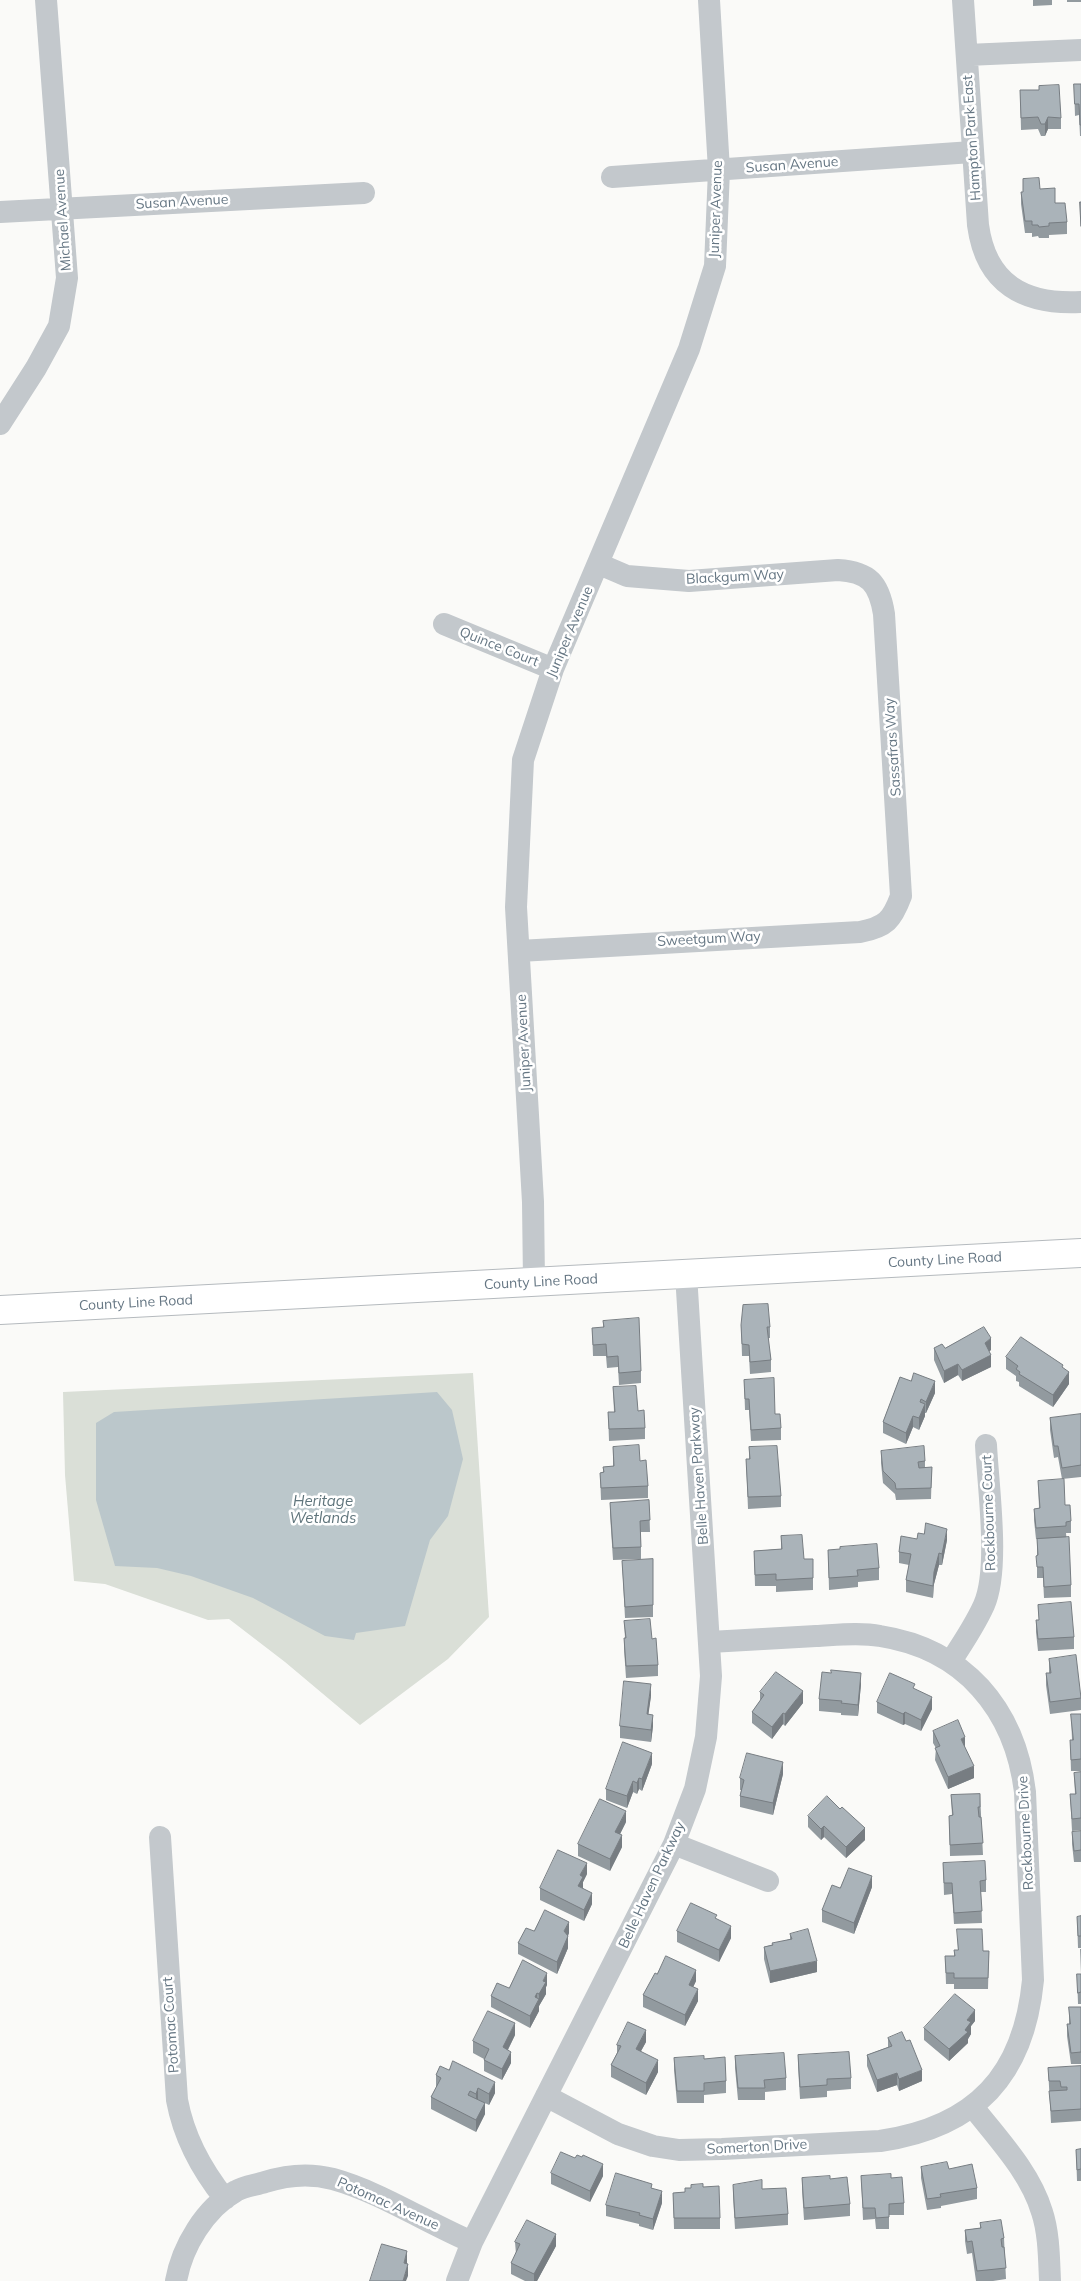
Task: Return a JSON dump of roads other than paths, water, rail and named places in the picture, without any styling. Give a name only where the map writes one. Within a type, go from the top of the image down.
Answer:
[{"type":"main road","name":"County Line Road","points":[[0,1310],[1081,1253]]},
{"type":"street","name":"Michael Avenue","points":[[0,424],[36,368],[59,326],[67,278],[46,0]]},
{"type":"street","name":"Juniper Avenue","points":[[534,1282],[534,1202],[516,908],[523,760],[553,669],[689,349],[715,266],[719,170],[709,0]]},
{"type":"street","name":"Hampton Park East","points":[[963,0],[972,152],[979,235],[982,249],[996,273],[1008,285],[1025,295],[1044,301],[1081,302]]},
{"type":"street","points":[[967,55],[1081,50]]},
{"type":"street","name":"Susan Avenue","points":[[612,177],[972,152]]},
{"type":"street","name":"Susan Avenue","points":[[0,212],[364,193]]},
{"type":"street","name":"Blackgum Way","points":[[599,564],[627,576],[689,581],[838,570],[856,571],[871,580]]},
{"type":"street","name":"Sassafras Way","points":[[871,580],[881,596],[884,614],[902,896],[893,916]]},
{"type":"street","name":"Quince Court","points":[[444,624],[553,669]]},
{"type":"street","name":"Sweetgum Way","points":[[519,950],[860,932],[879,928],[893,916]]},
{"type":"street","name":"Belle Haven Parkway","points":[[457,2281],[472,2242],[674,1844],[694,1789],[706,1737],[711,1676],[710,1642],[686,1274]]},
{"type":"street","name":"Rockbourne Court","points":[[951,1661],[984,1604],[991,1580],[991,1539],[986,1445]]},
{"type":"street","name":"Rockbourne Drive","points":[[710,1642],[837,1635],[879,1636],[914,1644],[951,1661],[970,1677],[997,1708],[1006,1722],[1022,1766],[1033,1980],[1030,2007],[1020,2042],[1007,2066],[983,2097],[972,2106]]},
{"type":"street","name":"Potomac Court","points":[[160,1838],[177,2100],[182,2126],[193,2150],[213,2184],[226,2199]]},
{"type":"street","points":[[674,1844],[768,1881]]},
{"type":"street","name":"Somerton Drive","points":[[546,2096],[618,2134],[653,2146],[679,2150],[897,2138],[932,2128],[966,2113],[972,2106]]},
{"type":"street","points":[[972,2106],[1016,2162],[1035,2195],[1043,2213],[1050,2281]]},
{"type":"street","name":"Potomac Avenue","points":[[176,2281],[185,2252],[193,2235],[214,2207],[236,2191],[280,2178],[307,2175],[332,2179],[472,2242]]},
{"type":"water","name":"Heritage Wetlands","points":[[437,1392],[452,1410],[463,1459],[448,1516],[430,1540],[405,1626],[356,1633],[354,1640],[325,1636],[253,1598],[191,1576],[157,1568],[115,1566],[96,1500],[96,1423],[114,1412]]}]
